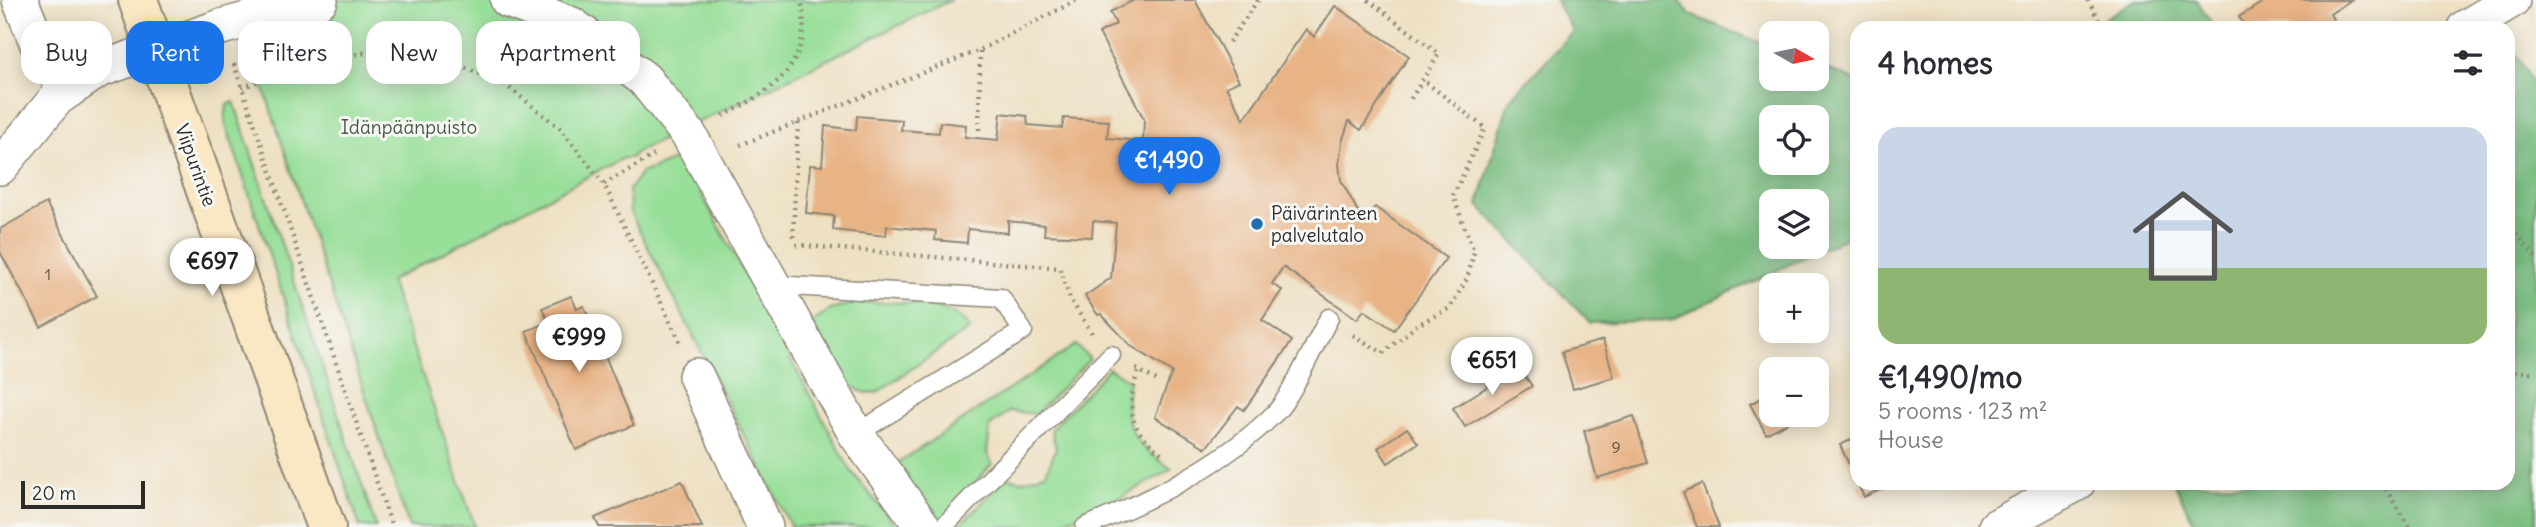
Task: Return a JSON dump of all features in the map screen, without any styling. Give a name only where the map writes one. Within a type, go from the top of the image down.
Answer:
[{"type":"main road","name":"Viipurintie","points":[[138,0],[145,21]]},
{"type":"main road","name":"Viipurintie","points":[[167,84],[326,527]]},
{"type":"street","points":[[20,0],[42,54],[68,90]]},
{"type":"street","points":[[224,26],[320,0]]},
{"type":"street","points":[[508,0],[572,25],[644,79],[696,147],[856,434],[923,527]]},
{"type":"street","points":[[2477,21],[2512,0]]},
{"type":"street","points":[[0,167],[57,98],[98,70],[126,60]]},
{"type":"street","points":[[696,376],[765,527]]},
{"type":"street","points":[[1996,527],[2064,490]]},
{"type":"lane","points":[[773,285],[1001,298],[1023,331],[856,434]]},
{"type":"lane","points":[[1085,527],[1125,511],[1236,446],[1278,410],[1329,318]]},
{"type":"lane","points":[[943,527],[1111,355]]},
{"type":"path","points":[[696,147],[764,95],[791,70],[801,46],[801,0]]},
{"type":"path","points":[[604,184],[696,147],[981,50],[1077,0]]},
{"type":"path","points":[[1229,42],[1258,0]]},
{"type":"path","points":[[1368,0],[1438,54],[1410,100]]},
{"type":"path","points":[[2088,0],[2100,21]]},
{"type":"path","points":[[224,36],[392,527]]},
{"type":"path","points":[[979,130],[981,50]]},
{"type":"path","points":[[242,88],[294,66],[364,53],[434,57],[501,81],[561,129],[604,184],[696,376]]},
{"type":"path","points":[[1329,318],[1383,353],[1418,325],[1450,308],[1467,279],[1475,252],[1453,196],[1485,128],[1423,80]]},
{"type":"path","points":[[2515,232],[2536,258]]},
{"type":"path","points":[[1139,371],[1131,393],[1130,414],[1135,426],[1153,448],[1191,474]]},
{"type":"path","points":[[2515,373],[2536,372]]},
{"type":"path","points":[[2386,490],[2409,527]]},
{"type":"green space","name":"Idänpäänpuisto","points":[[239,0],[951,0],[638,151],[630,158],[623,158],[390,281],[475,527],[409,527],[262,84],[352,84],[352,21],[244,21]]},
{"type":"green space","points":[[1555,0],[1678,0],[1691,15],[1759,42],[1759,91],[1829,91],[1829,70],[1850,78],[1850,236],[1829,246],[1829,189],[1759,189],[1759,259],[1801,259],[1771,273],[1759,273],[1759,279],[1671,320],[1590,323],[1478,205],[1509,101],[1573,31]]},
{"type":"green space","points":[[2135,0],[2197,0],[2210,21],[2100,21]]},
{"type":"green space","points":[[2515,53],[2536,88],[2536,527],[2196,527],[2178,490],[2515,490]]},
{"type":"green space","points":[[234,102],[376,527],[360,527],[225,122],[227,105]]},
{"type":"green space","points":[[677,159],[700,191],[851,471],[897,527],[791,527],[630,212],[629,190],[641,173]]},
{"type":"green space","points":[[856,302],[934,306],[961,318],[970,329],[876,393],[864,392],[854,387],[837,369],[812,323],[828,311]]},
{"type":"green space","points":[[1076,345],[1090,359],[1036,414],[1010,411],[990,426],[987,453],[992,464],[942,520],[934,523],[892,467]]},
{"type":"green space","points":[[1109,368],[1129,381],[1127,411],[1133,433],[1148,452],[1172,469],[1111,503],[1049,527],[958,527],[1007,477],[1022,481],[1046,473],[1056,448],[1051,429]]},
{"type":"building","name":"Päivärinteen palvelutalo","points":[[1134,0],[1195,0],[1239,81],[1226,87],[1244,119],[1306,29],[1314,37],[1335,6],[1409,56],[1361,130],[1349,121],[1339,164],[1341,180],[1357,210],[1366,218],[1375,207],[1446,258],[1394,330],[1364,310],[1357,319],[1283,267],[1272,284],[1282,290],[1262,320],[1292,341],[1244,410],[1238,406],[1206,448],[1155,417],[1172,372],[1131,346],[1101,314],[1098,315],[1085,296],[1111,278],[1116,223],[1093,221],[1092,237],[1044,235],[1045,225],[1008,221],[1008,233],[968,229],[967,243],[935,240],[936,231],[887,226],[886,236],[833,230],[834,216],[806,213],[810,165],[822,166],[825,126],[856,130],[857,116],[902,120],[901,130],[939,133],[940,122],[966,125],[965,137],[998,140],[1001,113],[1027,116],[1028,125],[1062,128],[1064,118],[1109,121],[1107,138],[1143,141],[1144,119],[1099,33],[1116,24],[1110,12]]},
{"type":"building","points":[[2266,0],[2351,0],[2330,14],[2334,21],[2242,21],[2239,17]]},
{"type":"building","points":[[46,203],[97,296],[41,327],[0,252],[0,229]]},
{"type":"building","points":[[571,296],[577,309],[584,306],[634,425],[576,450],[526,331],[549,322],[542,308]]},
{"type":"building","points":[[1603,340],[1614,377],[1573,389],[1562,352]]},
{"type":"building","points":[[1519,367],[1532,386],[1465,427],[1453,408]]},
{"type":"building","points":[[1759,399],[1759,421],[1750,404]]},
{"type":"building","points":[[1634,416],[1648,463],[1597,478],[1584,431]]},
{"type":"building","points":[[1762,427],[1779,427],[1766,434]]},
{"type":"building","points":[[1407,428],[1418,443],[1388,463],[1378,448]]},
{"type":"building","points":[[1850,440],[1850,467],[1840,445]]},
{"type":"building","points":[[682,481],[702,527],[599,527],[595,518]]},
{"type":"building","points":[[1702,484],[1719,527],[1697,527],[1683,492]]},
{"type":"building","points":[[1860,490],[1880,490],[1864,497]]},
{"type":"place","name":"Päivärinteen palvelutalo","points":[[1257,224]]}]
